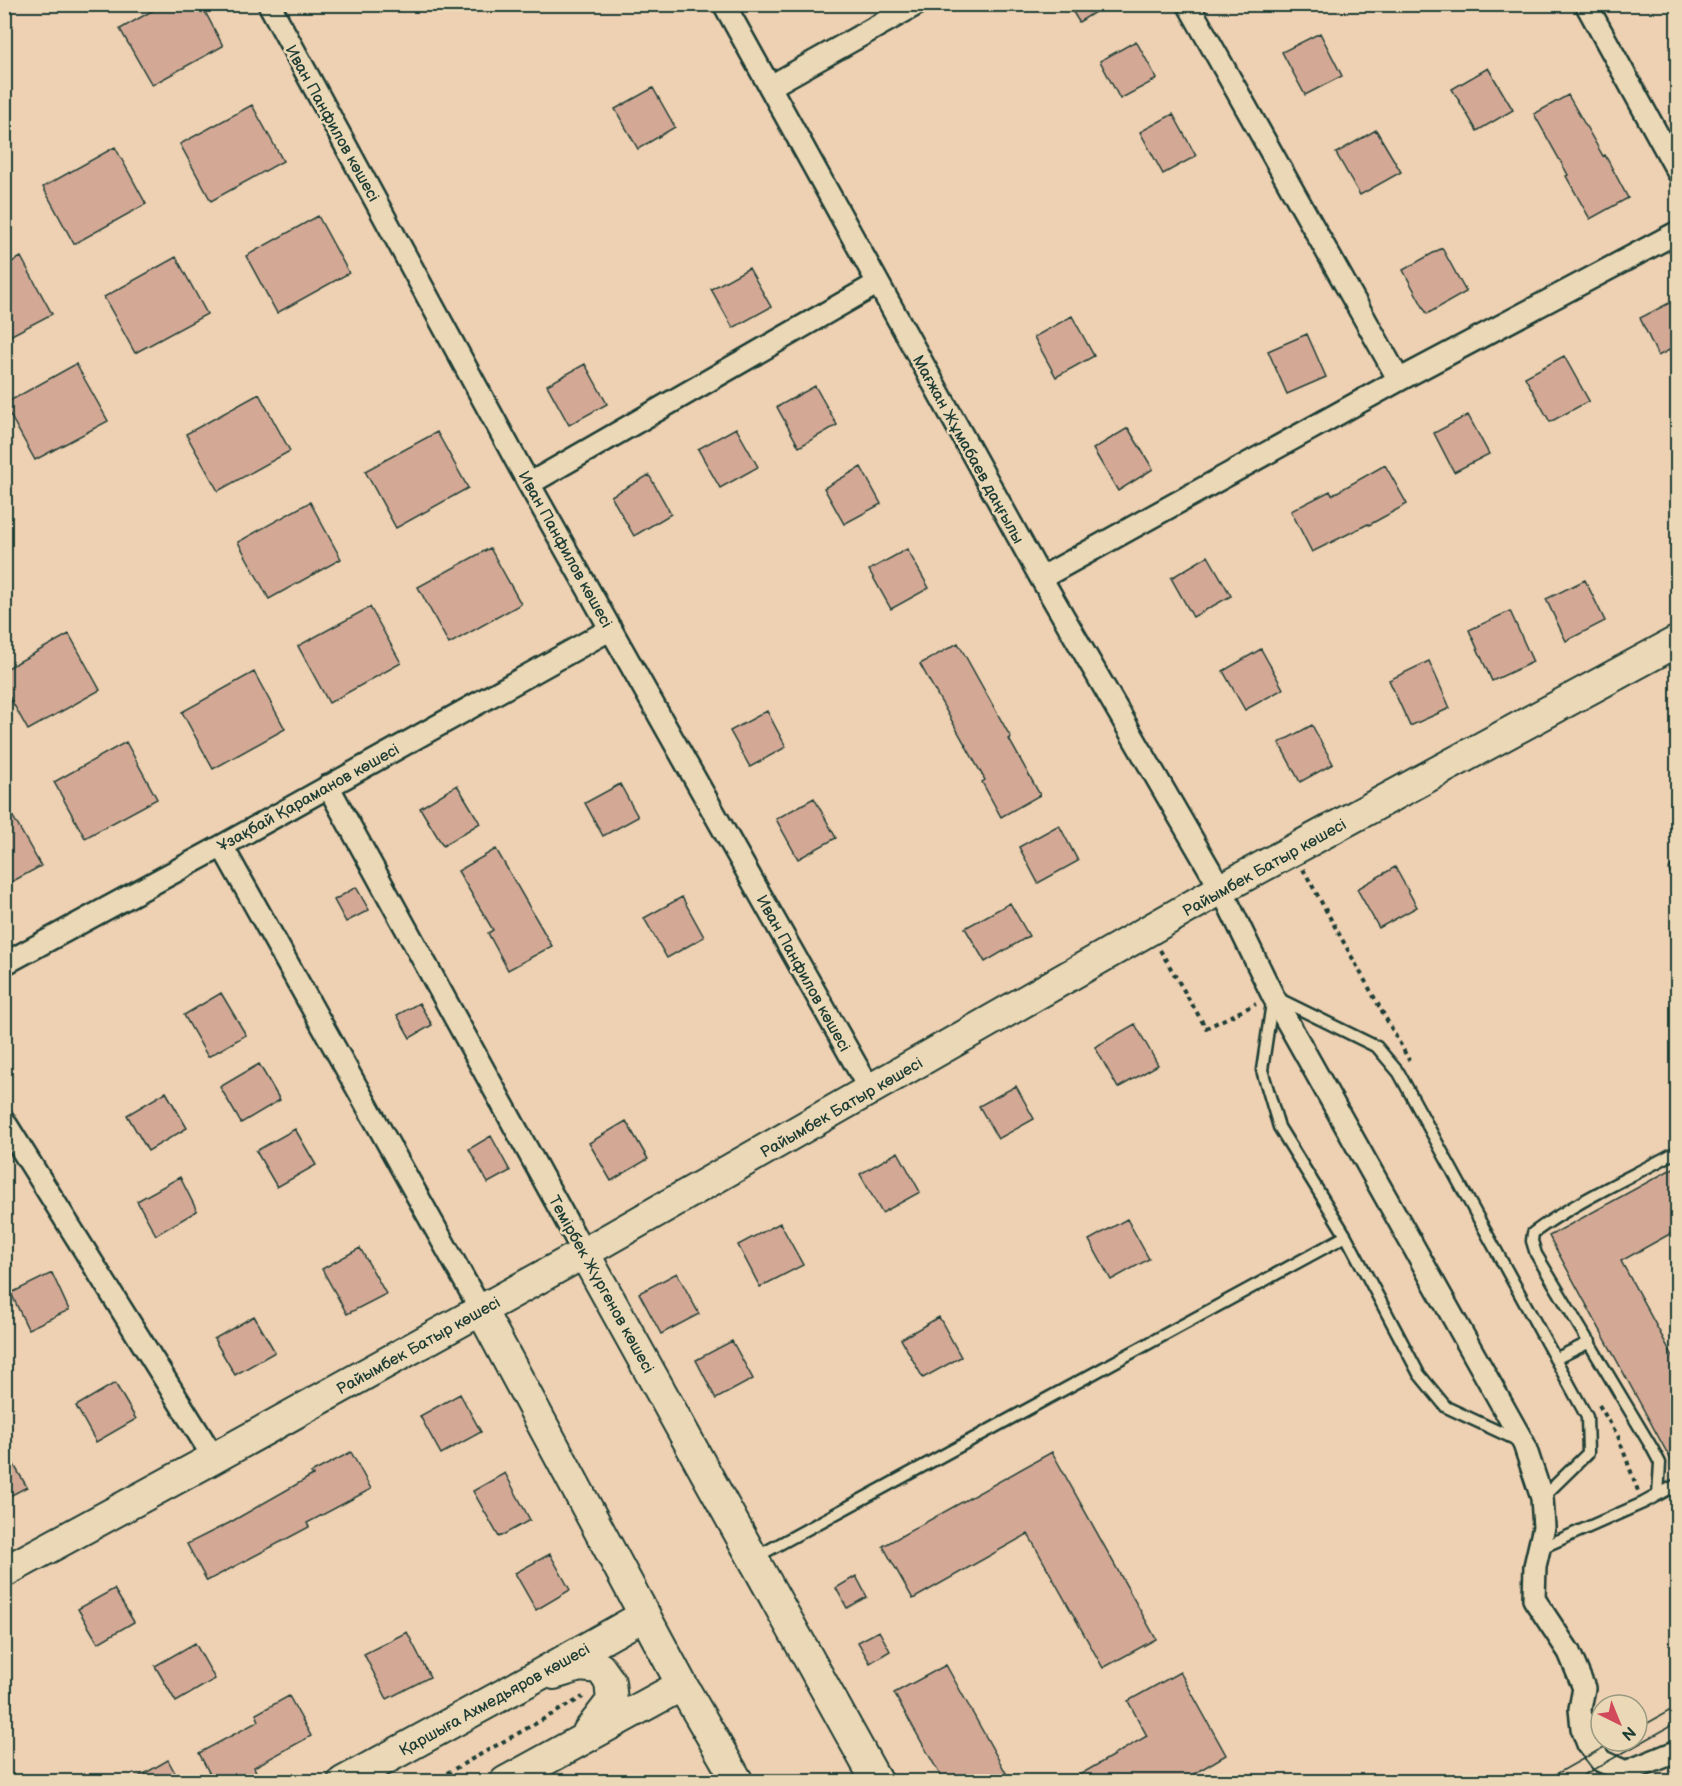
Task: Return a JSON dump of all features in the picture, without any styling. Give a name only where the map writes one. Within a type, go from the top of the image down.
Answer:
[{"type":"street","name":"Иван Панфилов көшесі","points":[[269,4],[529,484],[870,1090]]},
{"type":"street","name":"Мағжан Жұмабаев даңғылы","points":[[724,4],[1041,578],[1221,889],[1273,996],[1524,1444],[1542,1498],[1544,1527],[1535,1566],[1534,1599],[1569,1652],[1584,1688],[1580,1708],[1582,1728],[1588,1744],[1600,1761],[1626,1772],[1677,1752]]},
{"type":"street","points":[[771,86],[917,4]]},
{"type":"street","points":[[1188,4],[1400,380]]},
{"type":"street","points":[[1586,4],[1677,172]]},
{"type":"street","points":[[1041,578],[1400,380],[1677,232]]},
{"type":"street","points":[[529,484],[878,283]]},
{"type":"street","name":"Ұзақбай Қараманов көшесі","points":[[4,964],[222,846],[611,629]]},
{"type":"street","name":"Райымбек Батыр көшесі","points":[[4,1572],[584,1253],[1221,889],[1677,641]]},
{"type":"street","name":"Темірбек Жүргенов көшесі","points":[[328,786],[877,1782]]},
{"type":"street","points":[[222,846],[481,1310],[682,1685],[738,1782]]},
{"type":"street","points":[[8,1134],[214,1458]]},
{"type":"street","name":"Қаршыға Ахмедьяров көшесі","points":[[343,1782],[645,1615]]},
{"type":"street","points":[[528,1681],[580,1666],[600,1668],[610,1682],[612,1701],[592,1728],[576,1742]]},
{"type":"street","points":[[505,1782],[682,1685]]},
{"type":"lane","points":[[1524,1444],[1446,1407],[1419,1374],[1346,1236],[1279,1127],[1262,1070],[1273,996],[1377,1047],[1399,1073],[1587,1417],[1588,1453],[1542,1498]]},
{"type":"lane","points":[[1658,1495],[1660,1463],[1536,1254],[1532,1241],[1533,1233],[1584,1200],[1635,1176],[1677,1151]]},
{"type":"lane","points":[[753,1558],[1346,1236]]},
{"type":"lane","points":[[1555,1359],[1590,1342]]},
{"type":"lane","points":[[1539,1549],[1658,1495],[1677,1484]]},
{"type":"path","points":[[1148,931],[1206,1028],[1273,996]]},
{"type":"path","points":[[431,1782],[610,1682]]},
{"type":"building","points":[[164,4],[201,4],[223,46],[152,85],[120,29]]},
{"type":"building","points":[[1068,4],[1108,4],[1079,22]]},
{"type":"building","points":[[1320,33],[1342,76],[1305,95],[1282,52]]},
{"type":"building","points":[[1136,41],[1157,79],[1120,99],[1100,61]]},
{"type":"building","points":[[1488,68],[1513,110],[1477,131],[1452,89]]},
{"type":"building","points":[[653,88],[675,127],[638,149],[615,109]]},
{"type":"building","points":[[1568,95],[1628,198],[1590,219],[1534,114]]},
{"type":"building","points":[[252,105],[283,161],[211,201],[180,144]]},
{"type":"building","points":[[1173,114],[1196,156],[1163,174],[1140,132]]},
{"type":"building","points":[[1376,130],[1401,172],[1360,195],[1336,153]]},
{"type":"building","points":[[115,147],[146,204],[74,244],[43,187]]},
{"type":"building","points":[[318,216],[349,273],[277,313],[246,256]]},
{"type":"building","points":[[1442,248],[1466,292],[1427,314],[1403,270]]},
{"type":"building","points":[[21,257],[52,314],[4,339],[4,266]]},
{"type":"building","points":[[176,257],[207,314],[135,353],[104,297]]},
{"type":"building","points":[[749,268],[771,307],[733,328],[711,289]]},
{"type":"building","points":[[1677,299],[1677,346],[1658,356],[1640,318]]},
{"type":"building","points":[[1072,316],[1094,356],[1056,377],[1034,337]]},
{"type":"building","points":[[1307,334],[1326,377],[1287,394],[1268,351]]},
{"type":"building","points":[[1564,356],[1589,401],[1550,422],[1525,377]]},
{"type":"building","points":[[76,364],[108,421],[35,460],[4,404]]},
{"type":"building","points":[[585,364],[607,404],[569,425],[547,385]]},
{"type":"building","points":[[815,386],[837,425],[799,447],[777,407]]},
{"type":"building","points":[[259,394],[290,451],[218,491],[186,434]]},
{"type":"building","points":[[1468,415],[1489,454],[1454,472],[1434,433]]},
{"type":"building","points":[[736,428],[758,467],[720,488],[698,449]]},
{"type":"building","points":[[1128,428],[1153,469],[1118,491],[1093,449]]},
{"type":"building","points":[[437,432],[468,488],[396,528],[365,471]]},
{"type":"building","points":[[1385,465],[1407,504],[1312,552],[1291,511],[1330,491],[1332,495]]},
{"type":"building","points":[[861,467],[881,504],[844,524],[824,488]]},
{"type":"building","points":[[649,475],[671,514],[634,536],[611,496]]},
{"type":"building","points":[[310,502],[341,559],[269,599],[238,542]]},
{"type":"building","points":[[490,548],[521,604],[449,644],[418,587]]},
{"type":"building","points":[[907,549],[929,588],[891,609],[869,570]]},
{"type":"building","points":[[1208,556],[1231,596],[1193,617],[1171,578]]},
{"type":"building","points":[[1585,580],[1605,621],[1566,641],[1546,599]]},
{"type":"building","points":[[370,607],[401,663],[329,703],[298,646]]},
{"type":"building","points":[[1510,611],[1533,662],[1492,681],[1469,630]]},
{"type":"building","points":[[69,634],[100,690],[28,730],[4,687],[4,670]]},
{"type":"building","points":[[958,643],[1040,795],[1001,817],[982,782],[985,780],[920,664]]},
{"type":"building","points":[[1261,649],[1283,689],[1245,710],[1223,671]]},
{"type":"building","points":[[1429,661],[1450,708],[1410,726],[1389,680]]},
{"type":"building","points":[[254,672],[285,729],[213,769],[182,712]]},
{"type":"building","points":[[767,711],[786,747],[750,767],[730,731]]},
{"type":"building","points":[[1312,725],[1333,764],[1300,782],[1279,743]]},
{"type":"building","points":[[126,742],[157,799],[85,838],[54,782]]},
{"type":"building","points":[[620,784],[638,817],[603,836],[585,803]]},
{"type":"building","points":[[457,785],[480,823],[443,846],[420,808]]},
{"type":"building","points":[[814,798],[836,838],[798,859],[776,819]]},
{"type":"building","points":[[4,801],[41,866],[4,886]]},
{"type":"building","points":[[1059,825],[1078,861],[1038,883],[1019,847]]},
{"type":"building","points":[[496,849],[552,946],[508,970],[488,933],[493,930],[458,871]]},
{"type":"building","points":[[1395,867],[1417,907],[1379,928],[1357,889]]},
{"type":"building","points":[[356,887],[369,910],[346,922],[334,900]]},
{"type":"building","points":[[682,897],[704,937],[667,958],[644,918]]},
{"type":"building","points":[[1010,903],[1029,936],[985,962],[965,928]]},
{"type":"building","points":[[221,993],[246,1035],[208,1057],[184,1015]]},
{"type":"building","points":[[419,1003],[432,1025],[410,1038],[397,1015]]},
{"type":"building","points":[[1135,1024],[1158,1065],[1118,1088],[1095,1047]]},
{"type":"building","points":[[259,1064],[280,1100],[241,1123],[220,1087]]},
{"type":"building","points":[[1016,1086],[1034,1119],[998,1139],[979,1106]]},
{"type":"building","points":[[166,1092],[187,1128],[148,1151],[127,1115]]},
{"type":"building","points":[[626,1121],[648,1159],[611,1181],[589,1143]]},
{"type":"building","points":[[295,1129],[316,1165],[277,1187],[256,1151]]},
{"type":"building","points":[[491,1136],[510,1171],[488,1183],[469,1149]]},
{"type":"building","points":[[898,1152],[920,1192],[882,1213],[860,1174]]},
{"type":"building","points":[[1677,1166],[1677,1230],[1621,1261],[1677,1364],[1677,1471],[1549,1236]]},
{"type":"building","points":[[180,1177],[197,1211],[156,1235],[137,1201]]},
{"type":"building","points":[[1127,1219],[1149,1259],[1111,1280],[1089,1240]]},
{"type":"building","points":[[780,1223],[803,1265],[760,1287],[738,1245]]},
{"type":"building","points":[[360,1248],[386,1294],[347,1314],[322,1269]]},
{"type":"building","points":[[52,1273],[69,1310],[28,1329],[11,1293]]},
{"type":"building","points":[[677,1273],[699,1314],[661,1334],[639,1293]]},
{"type":"building","points":[[254,1316],[275,1352],[235,1375],[214,1339]]},
{"type":"building","points":[[939,1317],[961,1357],[923,1378],[901,1339]]},
{"type":"building","points":[[732,1341],[753,1379],[716,1399],[696,1360]]},
{"type":"building","points":[[115,1383],[136,1419],[96,1442],[76,1406]]},
{"type":"building","points":[[460,1394],[481,1432],[441,1454],[420,1416]]},
{"type":"building","points":[[4,1448],[27,1487],[4,1499]]},
{"type":"building","points":[[351,1452],[371,1489],[307,1523],[309,1527],[207,1581],[187,1544],[229,1523],[313,1475],[311,1473]]},
{"type":"building","points":[[1052,1452],[1156,1639],[1103,1668],[1028,1534],[913,1599],[883,1546]]},
{"type":"building","points":[[505,1473],[530,1520],[499,1537],[473,1491]]},
{"type":"building","points":[[550,1554],[570,1590],[536,1610],[515,1573]]},
{"type":"building","points":[[856,1576],[867,1597],[847,1608],[836,1588]]},
{"type":"building","points":[[114,1589],[134,1622],[98,1643],[78,1609]]},
{"type":"building","points":[[879,1631],[890,1651],[870,1663],[858,1642]]},
{"type":"building","points":[[407,1632],[430,1677],[387,1699],[364,1654]]},
{"type":"building","points":[[195,1643],[215,1679],[176,1702],[155,1666]]},
{"type":"building","points":[[946,1665],[1011,1782],[944,1782],[894,1693]]},
{"type":"building","points":[[1180,1672],[1226,1755],[1180,1782],[1067,1782],[1147,1736],[1128,1701]]},
{"type":"building","points":[[289,1696],[311,1736],[254,1767],[256,1772],[239,1782],[214,1782],[199,1753],[259,1721],[256,1714]]},
{"type":"building","points":[[168,1760],[180,1782],[130,1782]]},
{"type":"tram line","points":[[1649,1722],[1678,1706]]},
{"type":"tram line","points":[[1571,1782],[1678,1722]]},
{"type":"tram line","points":[[1542,1782],[1594,1753]]}]
